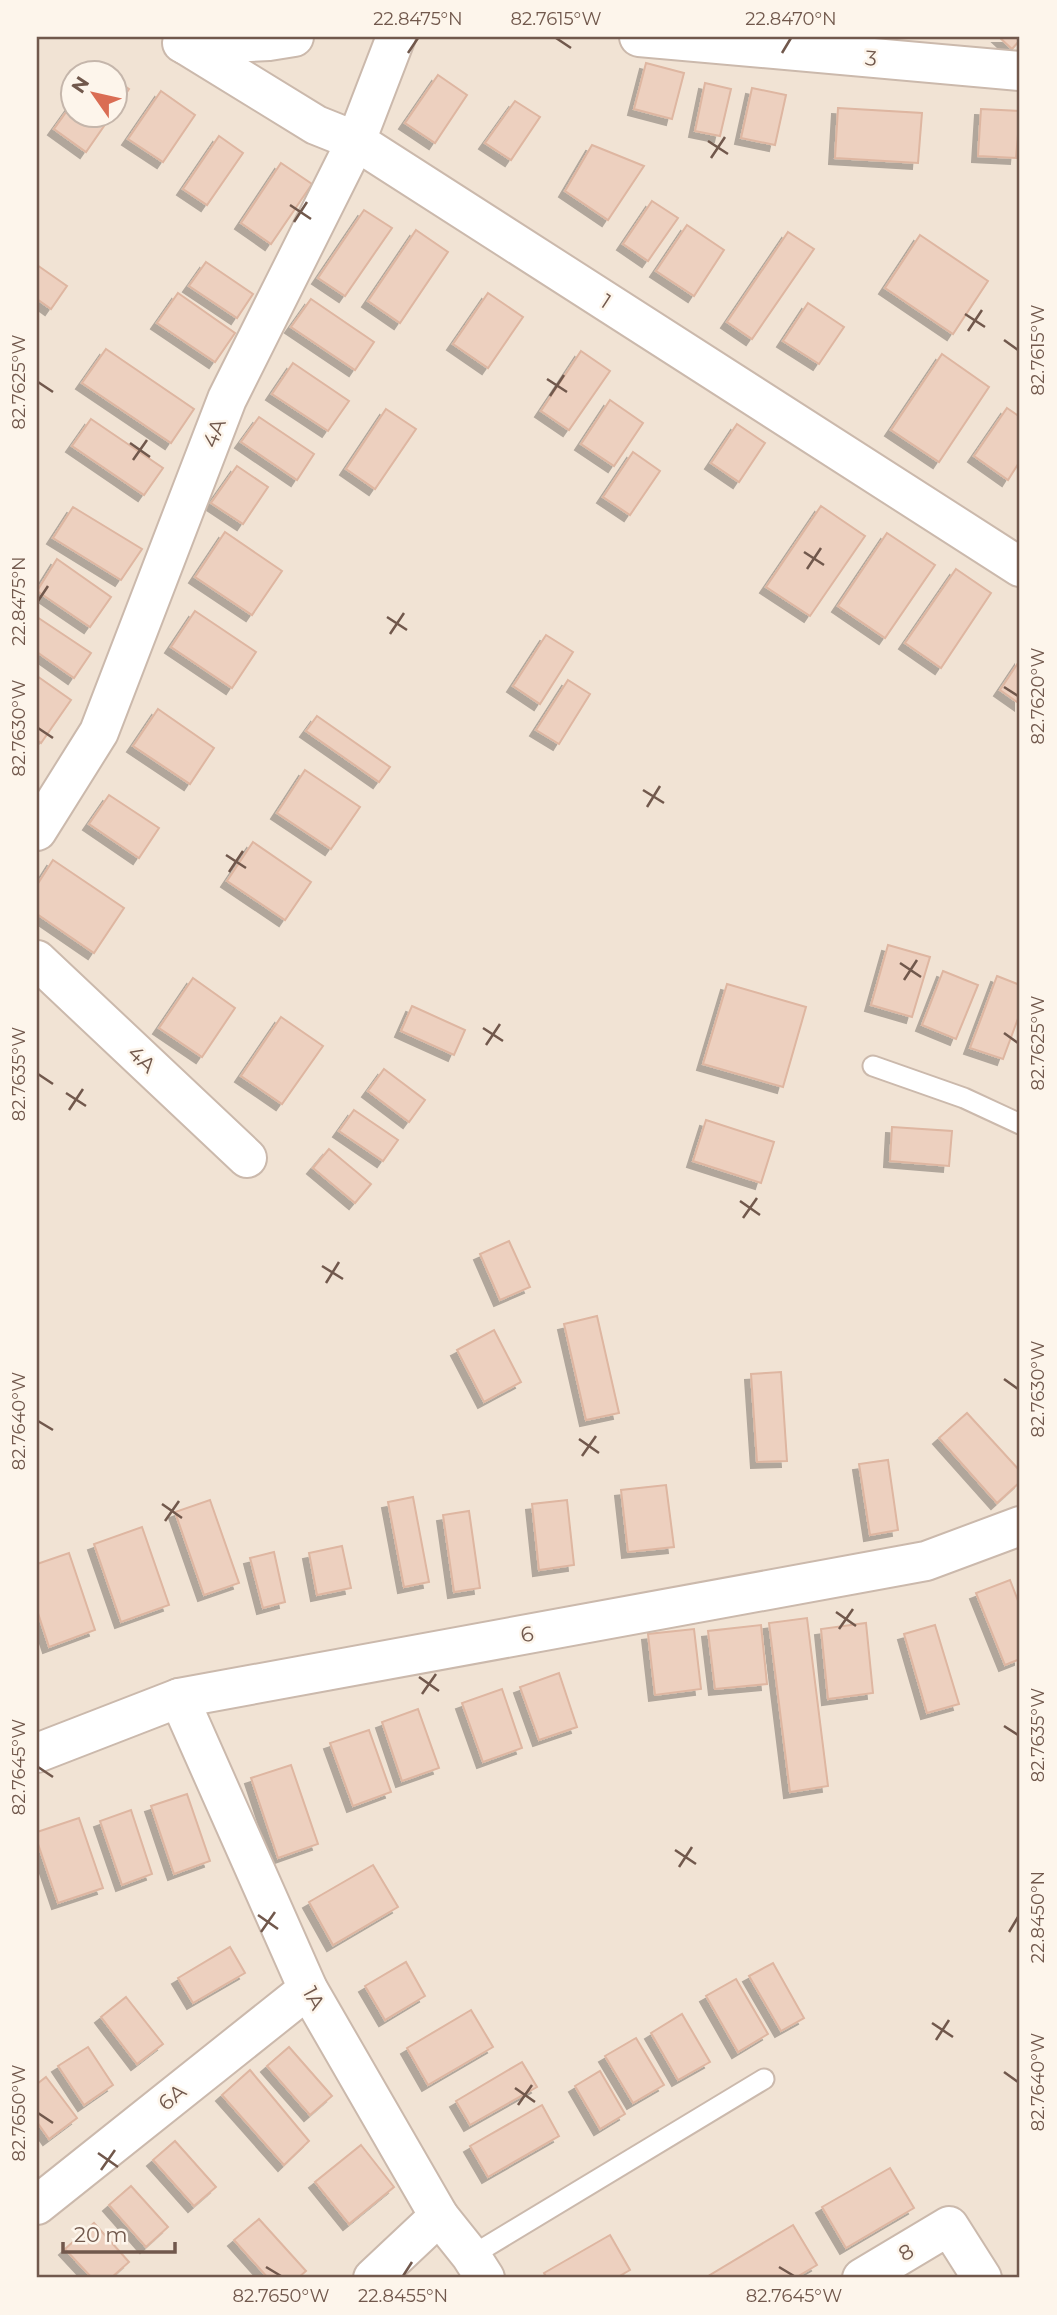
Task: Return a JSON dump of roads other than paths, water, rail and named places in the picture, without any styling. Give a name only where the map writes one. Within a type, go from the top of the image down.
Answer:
[{"type":"street","points":[[175,41],[269,41],[294,37]]},
{"type":"street","name":"4A","points":[[37,831],[99,732],[227,399],[356,141],[396,37]]},
{"type":"street","name":"3","points":[[639,37],[1020,71]]},
{"type":"street","name":"1","points":[[175,41],[316,124],[356,141],[1020,567]]},
{"type":"street","name":"4A","points":[[37,960],[247,1158]]},
{"type":"street","name":"6","points":[[37,1752],[179,1698],[926,1561],[1020,1526]]},
{"type":"street","name":"1A","points":[[179,1698],[308,1989],[439,2216],[478,2267]]},
{"type":"street","name":"6A","points":[[37,2205],[308,1989]]},
{"type":"street","points":[[373,2278],[439,2216]]},
{"type":"street","name":"8","points":[[862,2278],[949,2226],[982,2278]]},
{"type":"lane","points":[[873,1066],[964,1098],[1020,1124]]},
{"type":"lane","points":[[478,2267],[764,2079]]}]
